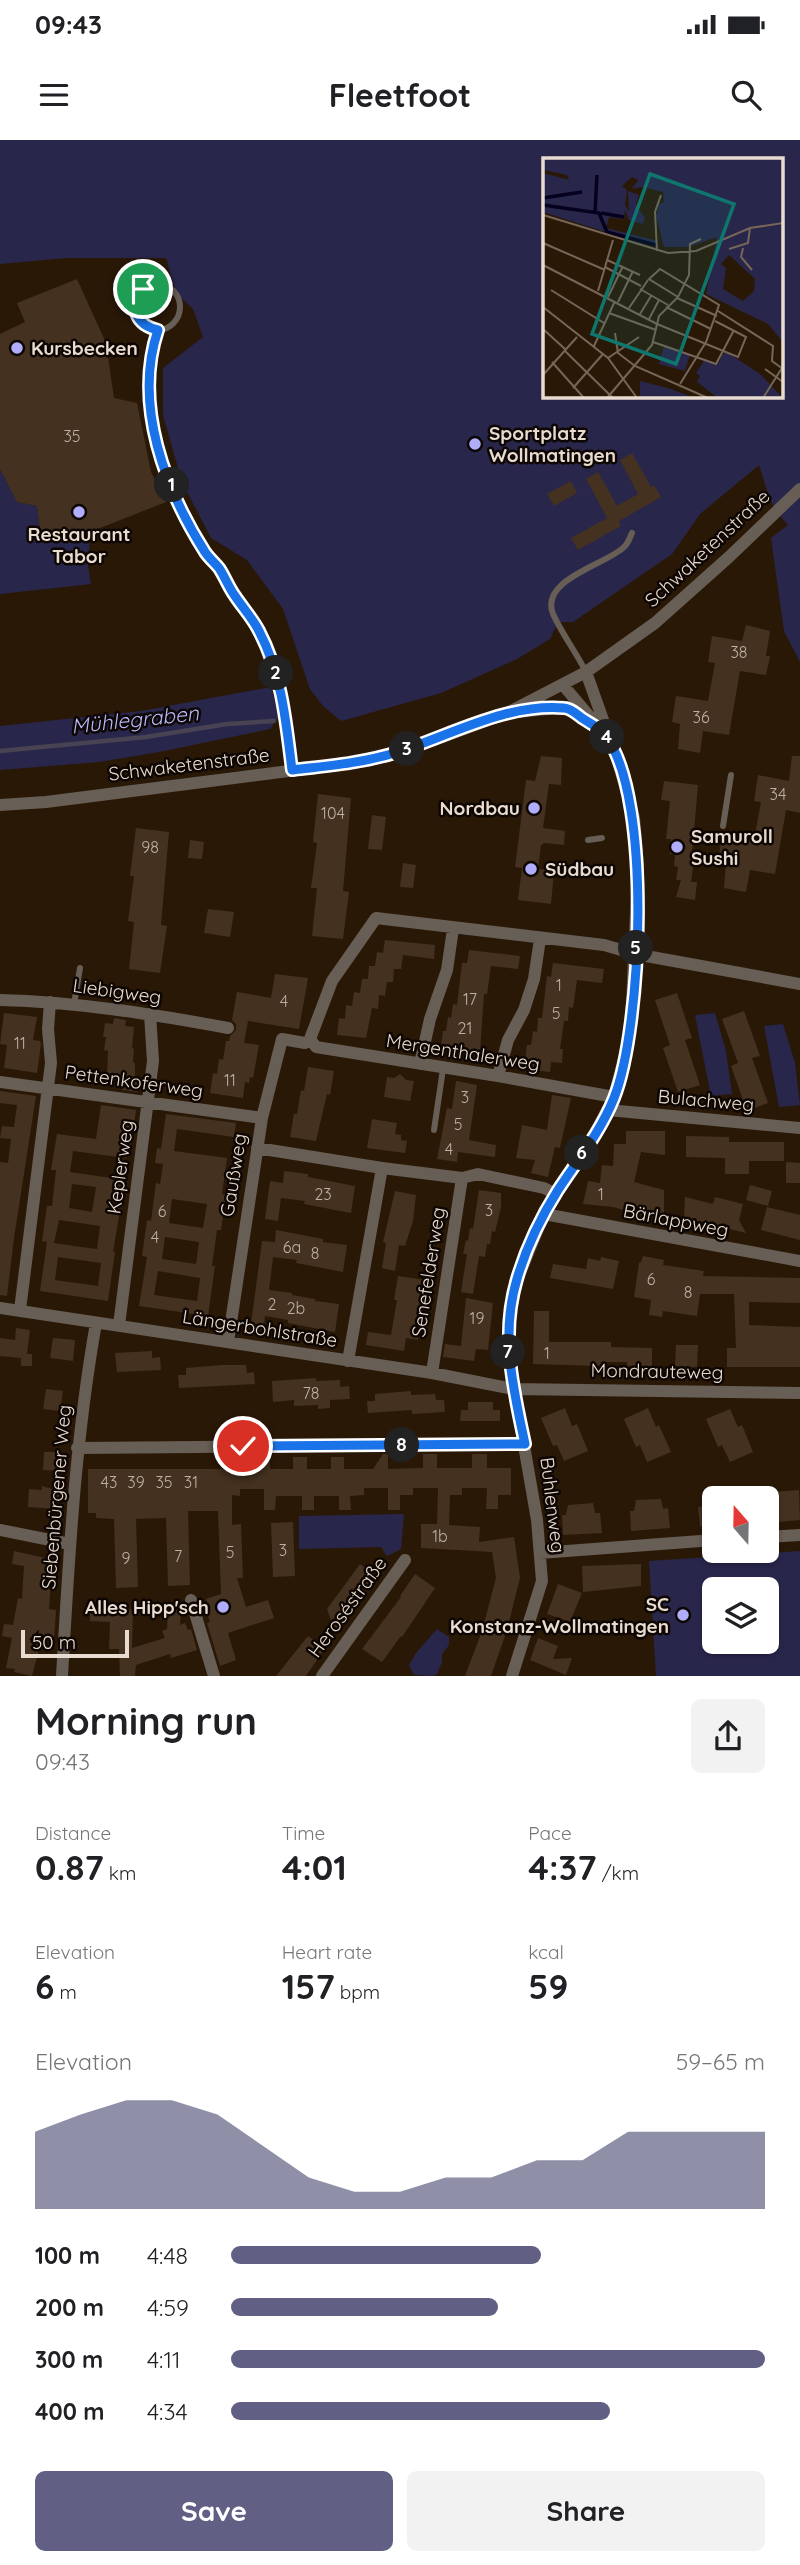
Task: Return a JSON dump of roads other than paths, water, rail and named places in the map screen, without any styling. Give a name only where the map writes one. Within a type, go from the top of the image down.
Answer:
[{"type":"street","name":"Schwaketenstraße","points":[[0,805],[54,801],[367,761],[507,713],[586,672],[655,623],[800,489]]},
{"type":"street","name":"Buhlenweg","points":[[512,1676],[542,1581],[525,1444],[508,1354],[510,1315],[517,1280],[544,1214],[614,1097],[628,1043],[635,954],[638,866],[634,818],[619,765],[605,734],[586,672]]},
{"type":"street","name":"Buhlenweg","points":[[563,685],[605,734]]},
{"type":"street","points":[[507,713],[566,707],[605,734]]},
{"type":"street","points":[[308,1041],[332,981],[376,918],[604,945],[635,954],[800,984]]},
{"type":"street","points":[[420,1064],[430,1019],[447,970],[453,929]]},
{"type":"street","points":[[498,1076],[508,1040],[524,1010],[534,979],[540,939]]},
{"type":"street","name":"Liebigweg","points":[[0,1000],[74,1004],[228,1028]]},
{"type":"street","points":[[20,1310],[51,1063],[48,1028],[50,1002]]},
{"type":"street","name":"Keplerweg","points":[[119,1325],[153,1061],[150,1014]]},
{"type":"street","name":"Gaußweg","points":[[228,1342],[262,1118],[282,1039],[308,1041]]},
{"type":"street","name":"Mergenthalerweg","points":[[308,1041],[316,1047],[614,1097]]},
{"type":"street","name":"Pettenkoferweg","points":[[0,1082],[262,1118]]},
{"type":"street","name":"Bulachweg","points":[[608,1110],[800,1128]]},
{"type":"street","points":[[257,1148],[462,1178],[478,1174],[544,1188],[556,1194]]},
{"type":"street","points":[[348,1361],[382,1168]]},
{"type":"street","name":"Senefelderweg","points":[[432,1373],[462,1178]]},
{"type":"street","name":"Bärlappweg","points":[[544,1214],[800,1261]]},
{"type":"street","name":"Längerbohlstraße","points":[[0,1308],[432,1373],[513,1389]]},
{"type":"street","name":"Siebenbürgener Weg","points":[[62,1676],[77,1448],[96,1323]]},
{"type":"street","name":"Mondrauteweg","points":[[513,1389],[800,1393]]},
{"type":"street","points":[[77,1448],[525,1444]]},
{"type":"street","points":[[0,1530],[70,1544]]},
{"type":"street","points":[[779,1536],[800,1535]]},
{"type":"street","points":[[540,1553],[702,1541]]},
{"type":"street","name":"Heroséstraße","points":[[321,1676],[405,1560]]},
{"type":"street","points":[[191,1600],[214,1676]]},
{"type":"lane","points":[[158,330],[141,323],[135,313],[138,295],[143,289],[155,284],[170,288],[176,293],[180,304],[175,321],[158,330],[151,359],[150,408],[159,449],[184,514],[207,554],[258,629],[269,653],[282,692],[292,770]]},
{"type":"lane","points":[[586,672],[552,611],[553,597],[560,587],[573,577],[624,547],[632,533]]},
{"type":"lane","points":[[723,825],[731,775]]},
{"type":"lane","points":[[588,840],[602,838]]},
{"type":"lane","points":[[74,1004],[79,968]]},
{"type":"lane","points":[[434,1130],[443,1069]]},
{"type":"waterway","name":"Mühlegraben","points":[[0,751],[146,737],[227,724],[274,721]]},
{"type":"place","name":"Kursbecken","points":[[17,348]]},
{"type":"place","name":"Sportplatz Wollmatingen","points":[[475,444]]},
{"type":"place","name":"Restaurant Tabor","points":[[79,512]]},
{"type":"place","name":"Nordbau","points":[[534,808]]},
{"type":"place","name":"Samuroll Sushi","points":[[677,847]]},
{"type":"place","name":"Südbau","points":[[531,869]]},
{"type":"place","name":"Alles Hipp'sch","points":[[223,1607]]},
{"type":"place","name":"SC Konstanz-Wollmatingen","points":[[683,1615]]}]
